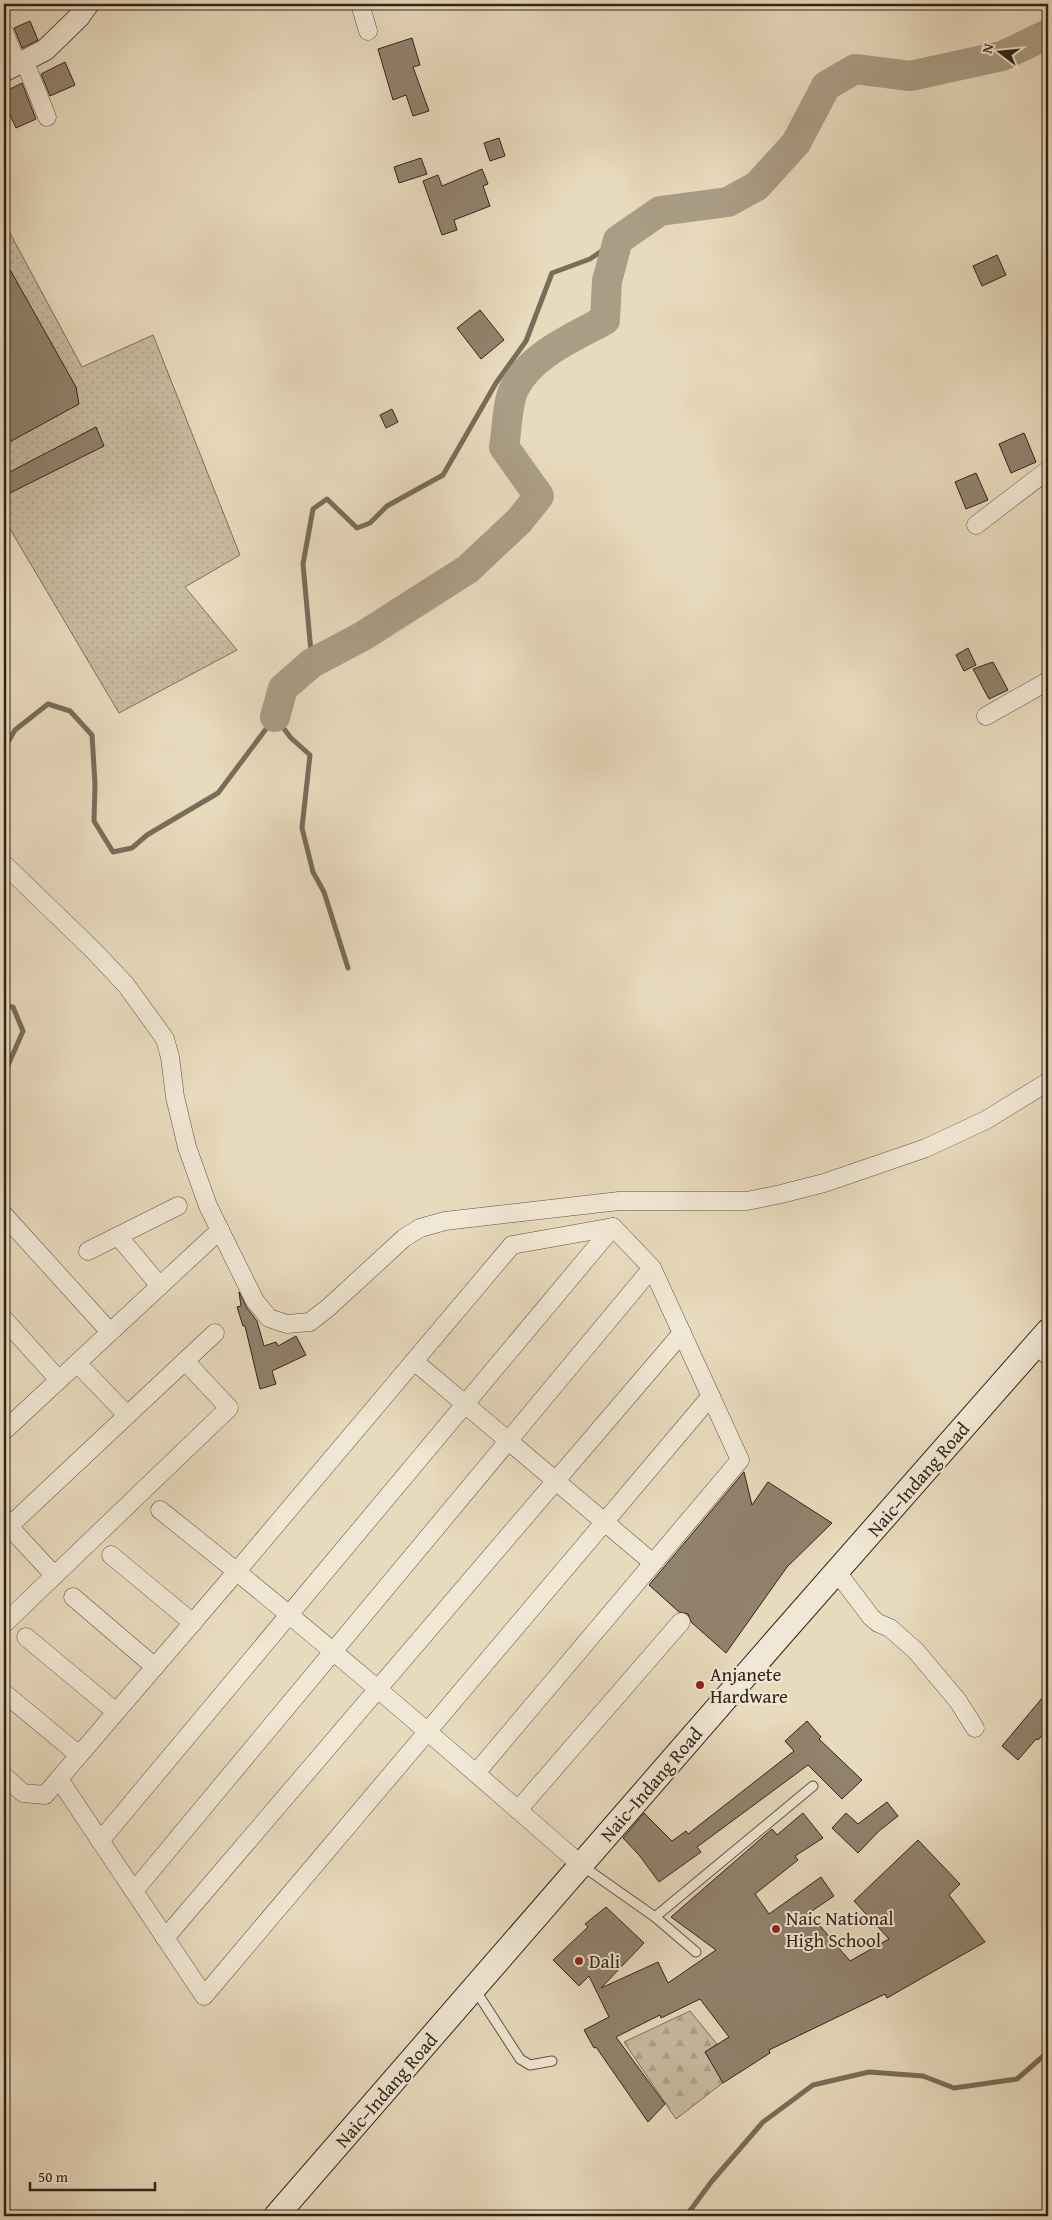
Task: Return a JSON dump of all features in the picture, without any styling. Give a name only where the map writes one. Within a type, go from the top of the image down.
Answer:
[{"type":"main road","name":"Naic–Indang Road","points":[[276,2216],[837,1572],[1044,1344]]},
{"type":"street","points":[[15,65],[45,50],[79,17],[88,4]]},
{"type":"street","points":[[360,4],[368,31]]},
{"type":"street","points":[[4,32],[15,65],[46,117]]},
{"type":"street","points":[[976,525],[1048,470]]},
{"type":"street","points":[[986,716],[1048,681]]},
{"type":"street","points":[[5,865],[120,978],[166,1040],[175,1097],[187,1147],[208,1206],[255,1301],[269,1318],[288,1324],[310,1322],[404,1238],[420,1228],[445,1221],[619,1201],[747,1201],[782,1194],[824,1183],[926,1148],[986,1120],[1048,1082]]},
{"type":"street","points":[[88,1251],[178,1206]]},
{"type":"street","points":[[4,1215],[110,1332]]},
{"type":"street","points":[[476,1773],[740,1460],[652,1268],[613,1227]]},
{"type":"street","points":[[4,1776],[23,1793],[45,1795],[512,1245],[613,1227]]},
{"type":"street","points":[[100,1841],[613,1227]]},
{"type":"street","points":[[6,1425],[59,1380],[220,1230]]},
{"type":"street","points":[[118,1236],[160,1286]]},
{"type":"street","points":[[134,1891],[652,1268]]},
{"type":"street","points":[[4,1320],[59,1380]]},
{"type":"street","points":[[54,1575],[5,1526],[215,1333]]},
{"type":"street","points":[[165,1938],[682,1333]]},
{"type":"street","points":[[4,1624],[229,1408],[185,1361]]},
{"type":"street","points":[[414,1361],[653,1563]]},
{"type":"street","points":[[77,1363],[127,1415]]},
{"type":"street","points":[[59,1779],[204,1996],[711,1396]]},
{"type":"street","points":[[160,1510],[237,1571],[476,1773],[581,1865]]},
{"type":"street","points":[[111,1555],[193,1623]]},
{"type":"street","points":[[837,1572],[871,1617],[878,1623],[890,1628],[916,1651],[958,1701],[975,1728]]},
{"type":"street","points":[[73,1597],[155,1666]]},
{"type":"street","points":[[518,1810],[680,1622]]},
{"type":"street","points":[[26,1637],[116,1712]]},
{"type":"street","points":[[4,1694],[79,1755]]},
{"type":"lane","points":[[655,1917],[813,1786]]},
{"type":"lane","points":[[581,1865],[655,1917],[696,1952]]},
{"type":"lane","points":[[474,1988],[520,2060],[530,2065],[552,2061]]},
{"type":"green space","points":[[4,222],[82,367],[153,335],[240,555],[185,587],[237,650],[119,713],[4,519]]},
{"type":"green space","points":[[690,2011],[717,2044],[705,2052],[724,2082],[676,2119],[624,2042]]},
{"type":"building","points":[[30,21],[38,40],[22,48],[14,28]]},
{"type":"building","points":[[412,38],[420,65],[413,67],[429,111],[413,116],[406,95],[393,100],[378,49]]},
{"type":"building","points":[[65,62],[75,85],[50,96],[41,74]]},
{"type":"building","points":[[22,83],[36,119],[16,128],[4,102],[4,92]]},
{"type":"building","points":[[499,138],[505,156],[490,161],[484,143]]},
{"type":"building","points":[[421,158],[427,174],[399,183],[394,167]]},
{"type":"building","points":[[482,169],[488,184],[483,186],[490,206],[454,220],[457,230],[442,235],[423,181],[438,175],[442,186]]},
{"type":"building","points":[[997,255],[1006,275],[982,286],[973,266]]},
{"type":"building","points":[[4,259],[76,387],[79,404],[4,445]]},
{"type":"building","points":[[480,310],[504,340],[481,359],[457,328]]},
{"type":"building","points":[[392,409],[398,422],[386,428],[380,415]]},
{"type":"building","points":[[96,427],[104,446],[4,496],[4,475]]},
{"type":"building","points":[[1024,433],[1036,462],[1011,473],[999,444]]},
{"type":"building","points":[[976,473],[988,500],[966,509],[955,482]]},
{"type":"building","points":[[968,648],[976,665],[964,671],[956,655]]},
{"type":"building","points":[[993,662],[1008,690],[989,699],[973,669]]},
{"type":"building","points":[[239,1292],[247,1308],[257,1321],[264,1346],[276,1342],[278,1346],[296,1336],[306,1355],[272,1371],[276,1384],[260,1389],[245,1326],[243,1326],[237,1307],[241,1306]]},
{"type":"building","points":[[744,1472],[752,1505],[768,1482],[832,1523],[787,1567],[726,1653],[691,1622],[688,1614],[679,1612],[649,1585]]},
{"type":"building","points":[[1048,1691],[1048,1729],[1038,1740],[1036,1739],[1018,1760],[1002,1746]]},
{"type":"building","points":[[807,1721],[821,1737],[819,1739],[862,1780],[842,1799],[808,1765],[697,1847],[701,1852],[659,1882],[639,1855],[623,1838],[644,1813],[672,1841],[686,1831],[688,1834],[794,1751],[785,1741]]},
{"type":"building","points":[[887,1802],[898,1816],[879,1831],[858,1853],[832,1828],[846,1813],[858,1824]]},
{"type":"building","points":[[803,1813],[823,1838],[795,1856],[798,1860],[755,1894],[769,1914],[821,1877],[834,1896],[809,1913],[850,1961],[889,1939],[854,1901],[918,1840],[960,1884],[949,1895],[985,1942],[887,1998],[885,1994],[769,2050],[770,2053],[723,2083],[705,2052],[729,2037],[700,1999],[661,2018],[660,2015],[616,2037],[665,2104],[648,2122],[596,2047],[594,2048],[584,2030],[609,2017],[589,1976],[579,1986],[553,1960],[588,1927],[585,1924],[606,1907],[644,1943],[601,1988],[658,1962],[668,1983],[716,1950],[671,1917],[772,1829],[777,1835]]},
{"type":"waterway","points":[[275,717],[283,688],[312,663],[363,636],[468,569],[519,521],[539,496],[504,447],[512,395],[521,377],[542,357],[567,340],[605,320],[607,281],[618,240],[660,211],[728,202],[757,186],[796,143],[826,86],[855,69],[910,76],[1002,56],[1048,34]]},
{"type":"waterway","points":[[312,663],[303,564],[313,509],[327,499],[357,528],[370,523],[387,506],[443,475],[496,383],[526,341],[552,273],[590,259],[618,240]]},
{"type":"waterway","points":[[4,749],[15,730],[48,704],[70,711],[92,735],[95,784],[94,821],[113,852],[132,848],[147,835],[218,793],[275,717],[291,738],[310,755],[302,828],[313,872],[324,892],[348,968]]},
{"type":"waterway","points":[[4,1006],[13,1007],[23,1031],[6,1070],[4,1111]]},
{"type":"waterway","points":[[686,2216],[712,2181],[763,2122],[813,2085],[869,2072],[923,2076],[954,2088],[1017,2079],[1048,2052]]},
{"type":"place","name":"Anjanete Hardware","points":[[700,1685]]},
{"type":"place","name":"Naic National High School","points":[[776,1929]]},
{"type":"place","name":"Dali","points":[[579,1961]]}]
